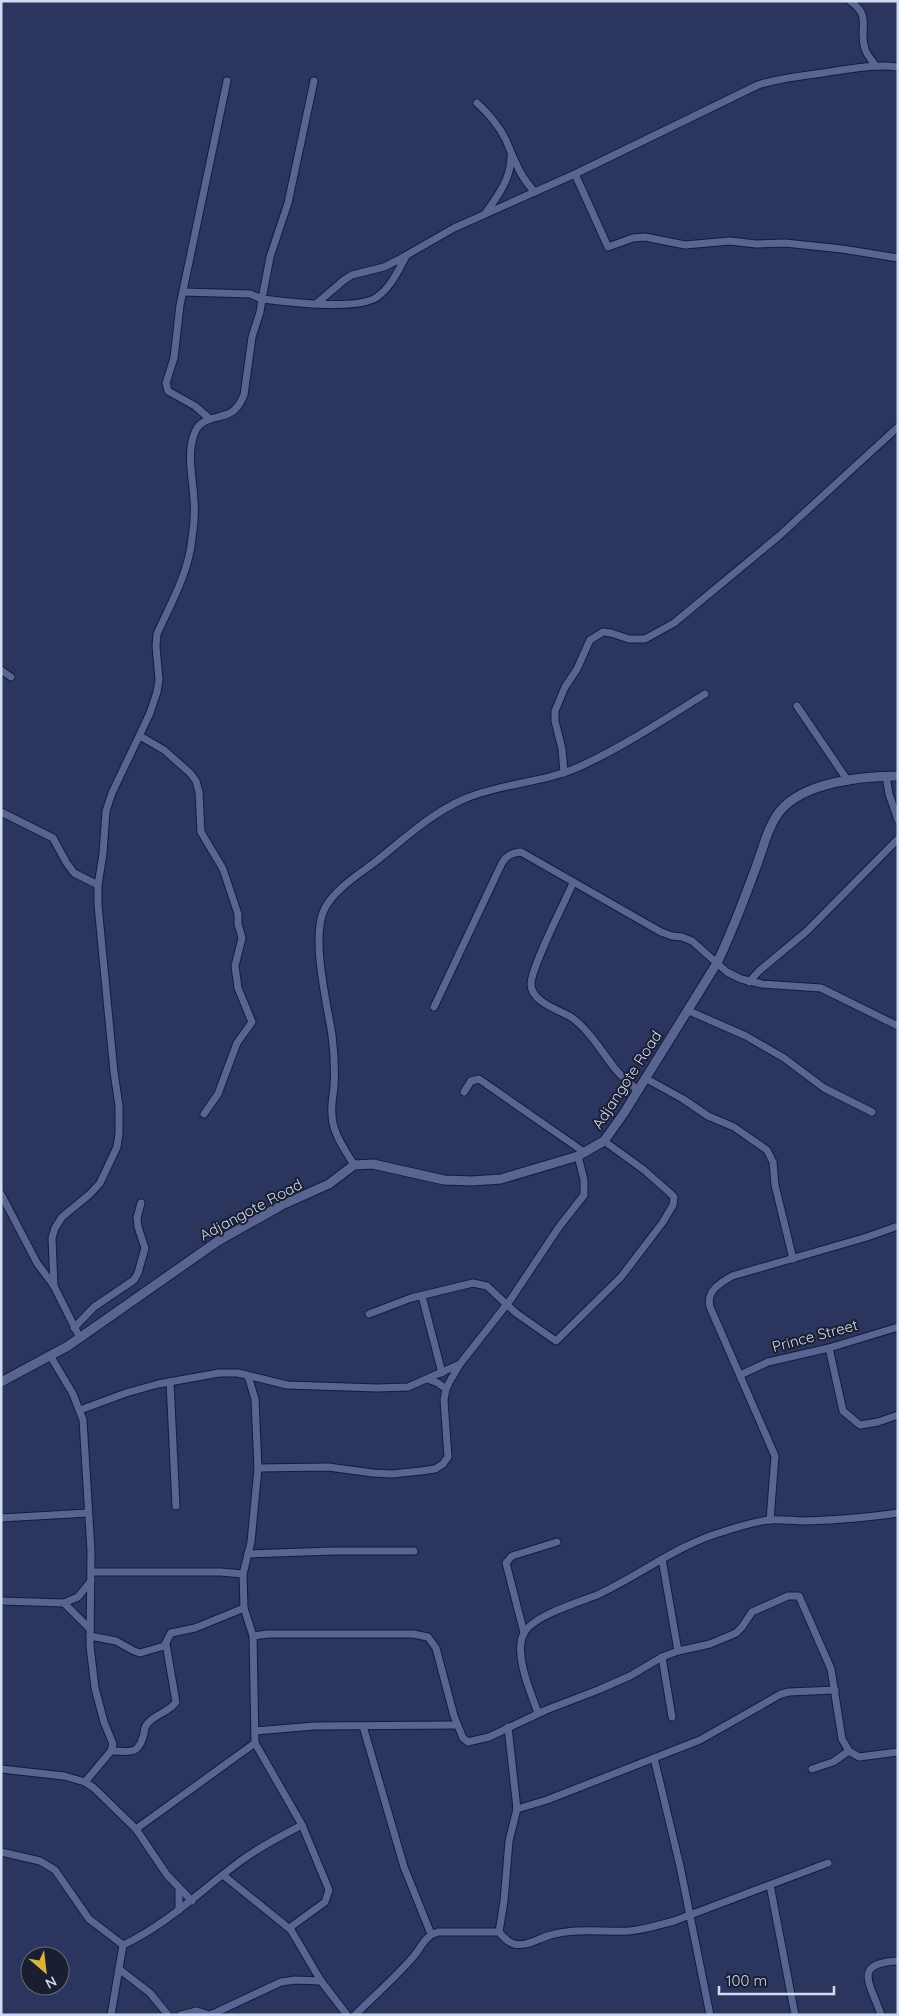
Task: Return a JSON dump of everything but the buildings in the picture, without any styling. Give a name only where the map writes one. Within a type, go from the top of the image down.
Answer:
[{"type":"street","points":[[854,2],[864,17],[864,48],[876,66]]},
{"type":"street","points":[[316,304],[352,275],[384,267],[454,228],[575,174],[758,85],[776,79],[876,66],[898,67]]},
{"type":"street","points":[[210,419],[202,411],[166,388],[167,378],[174,358],[180,305],[202,193],[227,81]]},
{"type":"street","points":[[54,1286],[52,1238],[55,1228],[62,1217],[90,1194],[100,1183],[117,1147],[120,1128],[98,905],[98,885],[103,854],[106,811],[112,793],[150,713],[159,680],[156,646],[157,634],[188,566],[194,502],[192,442],[200,425],[210,419],[235,410],[242,398],[252,337],[260,312],[270,257],[288,203],[314,81]]},
{"type":"street","points":[[477,103],[488,113],[505,139],[511,157],[534,192]]},
{"type":"street","points":[[484,216],[500,193],[511,169],[511,157]]},
{"type":"street","points":[[575,174],[608,247],[632,238],[645,237],[685,245],[730,241],[756,244],[785,243],[842,249],[898,258]]},
{"type":"street","points":[[184,292],[250,294],[262,299],[316,304],[366,303],[376,298],[393,280],[406,256]]},
{"type":"street","points":[[564,773],[555,711],[565,687],[577,669],[590,640],[603,632],[629,639],[645,638],[674,623],[779,536],[898,427]]},
{"type":"street","points":[[1,670],[11,677]]},
{"type":"street","points":[[354,1165],[335,1131],[332,1114],[334,1085],[333,1043],[320,957],[320,929],[325,908],[336,894],[356,877],[420,825],[441,811],[465,798],[496,788],[564,773],[580,766],[626,742],[705,694]]},
{"type":"street","points":[[797,706],[848,781]]},
{"type":"street","points":[[140,736],[164,750],[190,773],[196,781],[199,792],[201,832],[223,869],[238,914],[238,924],[242,938],[235,966],[238,988],[252,1022],[237,1043],[218,1094],[204,1114]]},
{"type":"street","points":[[886,776],[889,794],[898,820]]},
{"type":"street","name":"Adjangote Road","points":[[1,1382],[51,1356],[80,1338],[218,1241],[282,1205],[329,1184],[354,1165],[373,1164],[444,1180],[500,1179],[581,1154],[604,1141],[689,1011],[717,963],[779,812],[793,798],[813,788],[848,781],[898,776]]},
{"type":"street","points":[[1,812],[53,838],[74,872],[98,885]]},
{"type":"street","points":[[749,982],[759,971],[807,931],[898,839]]},
{"type":"street","points":[[434,1006],[502,863],[507,856],[521,852],[661,932],[672,936],[682,936],[692,941],[727,972],[749,982],[821,988],[898,1026]]},
{"type":"street","points":[[573,883],[534,968],[531,984],[532,990],[541,1000],[580,1025],[598,1044],[614,1068],[637,1090]]},
{"type":"street","points":[[689,1011],[746,1036],[784,1058],[824,1088],[872,1112]]},
{"type":"street","points":[[645,1078],[683,1099],[708,1116],[734,1127],[767,1150],[773,1162],[775,1185],[793,1259]]},
{"type":"street","points":[[258,1468],[328,1467],[392,1474],[435,1469],[443,1464],[448,1457],[444,1412],[446,1389],[460,1364],[514,1295],[559,1227],[584,1195],[581,1154],[479,1079],[471,1081],[464,1092]]},
{"type":"street","points":[[369,1314],[394,1304],[473,1283],[487,1286],[516,1313],[556,1341],[621,1277],[663,1222],[673,1205],[674,1197],[644,1170],[604,1141]]},
{"type":"street","points":[[1,1194],[37,1262],[54,1286],[80,1338]]},
{"type":"street","points":[[74,1328],[94,1307],[134,1280],[145,1248],[137,1218],[142,1203]]},
{"type":"street","points":[[770,1520],[775,1456],[710,1307],[708,1300],[711,1292],[719,1284],[732,1276],[898,1226]]},
{"type":"street","points":[[514,1295],[516,1313]]},
{"type":"street","points":[[422,1296],[442,1373]]},
{"type":"street","name":"Prince Street","points":[[740,1375],[768,1362],[829,1348],[898,1327]]},
{"type":"street","points":[[829,1348],[843,1412],[860,1425],[878,1422],[898,1415]]},
{"type":"street","points":[[51,1356],[64,1375],[83,1420],[92,1572],[90,1632],[95,1688],[112,1744],[111,1751],[85,1782]]},
{"type":"street","points":[[80,1410],[126,1393],[219,1372],[238,1373],[287,1385],[377,1388],[408,1386],[428,1380],[460,1364]]},
{"type":"street","points":[[248,1376],[255,1399],[258,1468],[252,1531],[243,1574],[244,1608],[253,1636],[255,1744],[302,1825],[329,1890],[324,1902],[292,1926],[291,1930]]},
{"type":"street","points":[[428,1380],[438,1383],[446,1389]]},
{"type":"street","points":[[170,1382],[176,1506]]},
{"type":"street","points":[[1,1518],[88,1513]]},
{"type":"street","points":[[524,1633],[532,1624],[547,1615],[614,1587],[662,1559],[721,1532],[770,1520],[804,1521],[867,1518],[898,1513]]},
{"type":"street","points":[[538,1713],[521,1662],[524,1633],[506,1563],[512,1556],[557,1542]]},
{"type":"street","points":[[248,1554],[334,1551],[414,1552]]},
{"type":"street","points":[[662,1559],[678,1651]]},
{"type":"street","points":[[92,1572],[220,1572],[243,1574]]},
{"type":"street","points":[[1,1601],[64,1602],[78,1598],[91,1581]]},
{"type":"street","points":[[253,1636],[268,1634],[412,1634],[428,1637],[436,1648],[457,1725],[463,1738],[468,1742],[481,1740],[538,1713],[630,1676],[662,1657],[678,1651],[710,1644],[736,1633],[752,1612],[788,1596],[799,1596],[831,1668],[842,1739],[849,1751],[859,1757],[898,1752]]},
{"type":"street","points":[[64,1602],[90,1632],[116,1641],[134,1651],[140,1653],[166,1644]]},
{"type":"street","points":[[111,1751],[133,1752],[137,1750],[140,1746],[145,1726],[172,1707],[176,1702],[166,1644],[168,1636],[171,1633],[195,1628],[244,1608]]},
{"type":"street","points":[[662,1657],[672,1717]]},
{"type":"street","points":[[517,1809],[547,1800],[700,1740],[781,1694],[834,1690]]},
{"type":"street","points":[[255,1731],[314,1726],[457,1725]]},
{"type":"street","points":[[363,1726],[404,1866],[431,1934]]},
{"type":"street","points":[[498,1932],[504,1901],[509,1841],[517,1809],[508,1728]]},
{"type":"street","points":[[136,1829],[255,1744]]},
{"type":"street","points":[[812,1769],[833,1762],[849,1751]]},
{"type":"street","points":[[654,1758],[690,1915],[710,2015]]},
{"type":"street","points":[[1,1769],[64,1776],[85,1782],[94,1788],[136,1829],[167,1875],[179,1890],[192,1901]]},
{"type":"street","points":[[111,2015],[124,1946],[152,1930],[268,1843],[302,1825]]},
{"type":"street","points":[[1,1852],[40,1861],[55,1870],[90,1919],[124,1946]]},
{"type":"street","points":[[355,2015],[414,1956],[431,1934],[438,1932],[498,1932],[514,1944],[524,1944],[566,1932],[630,1931],[650,1928],[690,1915],[828,1863]]},
{"type":"street","points":[[223,1875],[291,1930],[322,1981],[347,2015]]},
{"type":"street","points":[[770,1885],[794,2015]]},
{"type":"street","points":[[179,1890],[179,1910]]},
{"type":"street","points":[[881,2015],[868,1976],[869,1968],[875,1964],[898,1961]]},
{"type":"street","points":[[119,1969],[150,1994],[168,2015]]},
{"type":"street","points":[[181,2015],[197,2011],[210,2015],[281,1982],[295,1980],[322,1981]]}]
